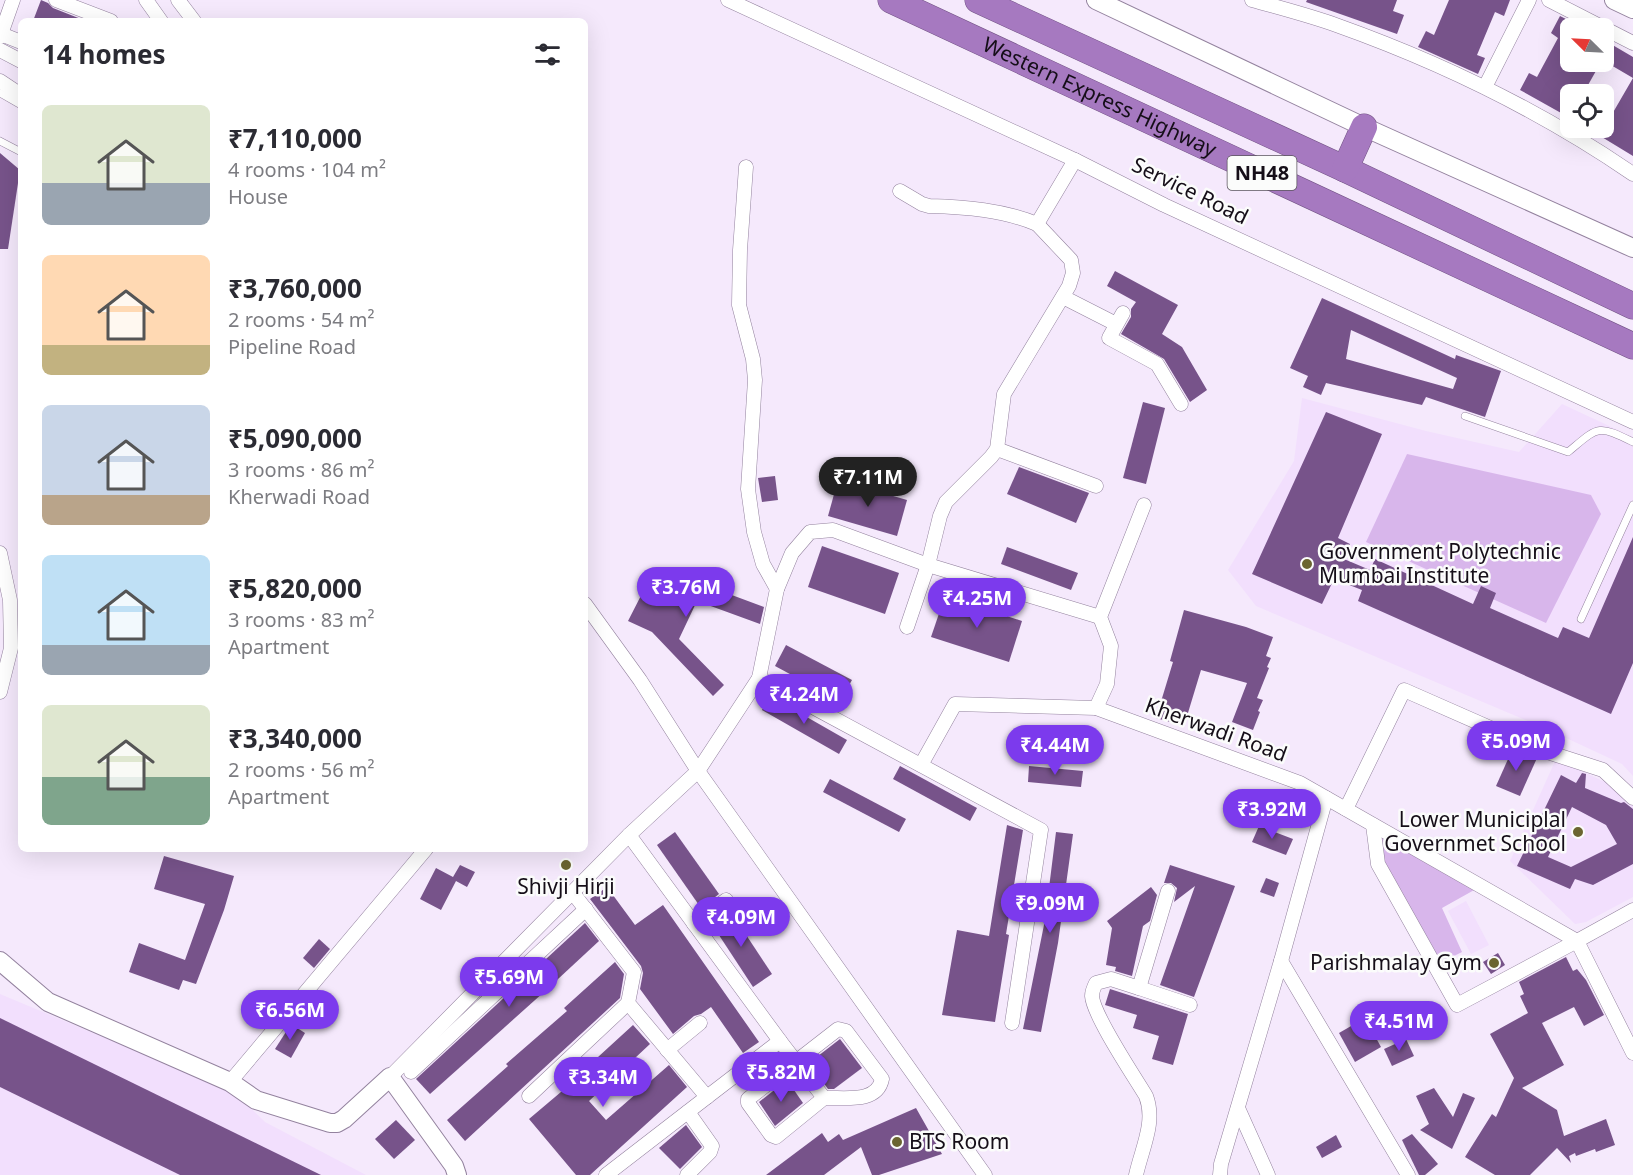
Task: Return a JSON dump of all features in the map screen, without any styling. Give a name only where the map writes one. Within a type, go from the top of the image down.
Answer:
[{"type":"highway","name":"Western Express Highway","points":[[891,0],[1633,346]]},
{"type":"highway","name":"Western Express Highway","points":[[978,0],[1345,169],[1633,306]]},
{"type":"highway","points":[[1345,169],[1364,127]]},
{"type":"street","points":[[13,0],[1,36],[18,41]]},
{"type":"street","points":[[56,0],[103,18]]},
{"type":"street","points":[[146,0],[159,18]]},
{"type":"street","points":[[178,0],[192,18]]},
{"type":"street","name":"Service Road","points":[[728,0],[1633,422]]},
{"type":"street","points":[[1096,0],[1364,127],[1633,248]]},
{"type":"street","points":[[1252,0],[1337,25],[1407,52],[1485,87],[1586,142],[1633,174]]},
{"type":"street","points":[[1485,87],[1529,0]]},
{"type":"street","points":[[1549,0],[1633,42]]},
{"type":"street","points":[[1614,0],[1633,9]]},
{"type":"street","points":[[0,50],[18,60]]},
{"type":"street","points":[[0,81],[18,93]]},
{"type":"street","points":[[1037,224],[1075,160]]},
{"type":"street","points":[[746,167],[739,305],[753,359],[755,380],[747,489],[754,532],[763,564],[777,589]]},
{"type":"street","points":[[900,191],[929,206],[999,212],[1016,215],[1037,224],[1071,261],[1073,273],[1070,286],[1004,394],[997,449],[992,457],[946,502],[907,627]]},
{"type":"street","points":[[1063,297],[1120,319],[1109,338],[1157,364],[1181,404]]},
{"type":"street","points":[[997,449],[1096,486]]},
{"type":"street","points":[[1096,708],[1107,684],[1111,646],[1100,618],[1144,506]]},
{"type":"street","points":[[0,961],[48,1002],[230,1082],[256,1100],[330,1123],[337,1123],[390,1077],[629,835],[698,771],[759,678],[777,589],[792,553],[810,532],[833,530],[928,565],[1100,618]]},
{"type":"street","points":[[0,553],[10,600],[11,648],[0,692]]},
{"type":"street","points":[[588,608],[640,680],[698,771],[985,1175]]},
{"type":"street","points":[[759,678],[1041,830],[1012,1023]]},
{"type":"street","points":[[1346,809],[1404,690],[1538,749],[1603,770],[1633,798]]},
{"type":"street","name":"Kherwadi Road","points":[[921,765],[955,704],[1096,708],[1300,783],[1577,940]]},
{"type":"street","points":[[1220,1175],[1221,1164],[1326,798]]},
{"type":"street","points":[[1373,825],[1378,864],[1457,1005],[1633,910]]},
{"type":"street","points":[[629,835],[824,1098]]},
{"type":"street","points":[[230,1082],[423,852]]},
{"type":"street","points":[[1139,988],[1168,891]]},
{"type":"street","points":[[529,1096],[628,1003],[634,972],[573,893]]},
{"type":"street","points":[[694,924],[726,900]]},
{"type":"street","points":[[411,1072],[586,909]]},
{"type":"street","points":[[1577,940],[1633,1053]]},
{"type":"street","points":[[1281,961],[1408,1175]]},
{"type":"street","points":[[1136,1175],[1150,1121],[1150,1108],[1146,1096],[1100,1019],[1092,998],[1092,989],[1096,983],[1111,979],[1190,1005]]},
{"type":"street","points":[[628,1003],[706,1097]]},
{"type":"street","points":[[667,1050],[700,1023]]},
{"type":"street","points":[[838,1029],[843,1029],[882,1079],[881,1087],[869,1096],[824,1098],[776,1137],[771,1135],[748,1103],[748,1099],[795,1061],[838,1029]]},
{"type":"street","points":[[606,1175],[780,1041]]},
{"type":"street","points":[[390,1077],[454,1166],[457,1175]]},
{"type":"street","points":[[1238,1108],[1268,1175]]},
{"type":"street","points":[[687,1175],[710,1152],[712,1146],[688,1112]]},
{"type":"lane","points":[[0,93],[18,103]]},
{"type":"lane","points":[[0,141],[18,150]]},
{"type":"lane","points":[[1465,416],[1568,452],[1593,430],[1607,430],[1633,442]]},
{"type":"lane","points":[[1581,619],[1633,505]]},
{"type":"shaded area","points":[[1302,398],[1426,431],[1519,452],[1562,404],[1633,437],[1633,776],[1622,764],[1549,730],[1256,606],[1228,570],[1294,461]]},
{"type":"shaded area","points":[[1407,454],[1591,495],[1601,514],[1546,623],[1366,542]]},
{"type":"shaded area","name":"Lower Municiplal Governmet School","points":[[1556,759],[1607,783],[1633,804],[1633,897],[1586,922],[1575,924],[1510,861]]},
{"type":"shaded area","points":[[1382,836],[1476,889],[1442,908],[1462,952],[1438,964],[1382,863]]},
{"type":"shaded area","points":[[1466,901],[1489,945],[1471,954],[1448,911]]},
{"type":"shaded area","points":[[0,994],[234,1092],[265,1122],[366,1175],[0,1175]]},
{"type":"building","points":[[41,0],[53,8],[78,18],[34,18]]},
{"type":"building","points":[[1307,0],[1397,0],[1393,11],[1404,15],[1397,34],[1306,2]]},
{"type":"building","points":[[1449,0],[1510,0],[1504,16],[1495,12],[1477,55],[1485,58],[1478,74],[1418,47],[1426,31],[1434,35]]},
{"type":"building","points":[[1560,16],[1564,18],[1560,18],[1560,72],[1595,72],[1589,84],[1560,84],[1560,112],[1520,90],[1529,73],[1537,77],[1558,38],[1551,33]]},
{"type":"building","points":[[1614,46],[1633,57],[1633,78],[1614,67]]},
{"type":"building","points":[[1633,78],[1633,156],[1603,138],[1614,138],[1614,111]]},
{"type":"building","points":[[0,153],[18,168],[18,183],[8,249],[0,249]]},
{"type":"building","points":[[1115,271],[1178,305],[1162,334],[1182,347],[1207,390],[1190,402],[1164,359],[1121,334],[1131,317],[1131,309],[1136,302],[1107,286]]},
{"type":"building","points":[[1322,298],[1455,359],[1456,355],[1501,371],[1485,417],[1426,397],[1422,405],[1326,383],[1321,395],[1303,387],[1308,376],[1290,368]],"holes":[[[1351,330],[1457,378],[1453,389],[1346,359]]]},
{"type":"building","points":[[1143,402],[1165,408],[1146,484],[1123,478]]},
{"type":"building","name":"Government Polytechnic Mumbai Institute","points":[[1326,412],[1382,434],[1338,538],[1350,544],[1344,559],[1370,570],[1375,559],[1473,604],[1481,586],[1496,593],[1490,608],[1558,638],[1563,627],[1589,638],[1633,537],[1633,663],[1611,714],[1358,601],[1362,590],[1334,579],[1322,604],[1252,574]]},
{"type":"building","points":[[1019,467],[1089,493],[1076,523],[1007,494]]},
{"type":"building","points":[[775,476],[778,500],[762,502],[758,478]]},
{"type":"building","points":[[838,480],[907,500],[897,536],[828,516]]},
{"type":"building","points":[[822,546],[899,573],[885,614],[808,587]]},
{"type":"building","points":[[1007,547],[1078,573],[1071,590],[1001,564]]},
{"type":"building","points":[[678,575],[764,607],[760,624],[697,601],[679,639],[724,685],[713,696],[652,632],[628,621],[651,576],[673,587]]},
{"type":"building","points":[[945,596],[1022,621],[1009,662],[931,637]]},
{"type":"building","points":[[1184,610],[1273,637],[1266,656],[1271,658],[1267,667],[1269,668],[1257,698],[1263,700],[1253,730],[1232,722],[1247,683],[1201,670],[1184,726],[1156,718],[1173,662],[1170,661]]},
{"type":"building","points":[[786,645],[852,680],[840,701],[775,666]]},
{"type":"building","points":[[770,696],[847,740],[839,754],[762,710]]},
{"type":"building","points":[[1513,748],[1537,758],[1520,796],[1496,786]]},
{"type":"building","points":[[900,766],[977,808],[970,821],[893,779]]},
{"type":"building","points":[[1029,766],[1083,771],[1081,787],[1028,782]]},
{"type":"building","name":"Lower Municiplal Governmet School","points":[[1582,773],[1586,774],[1585,788],[1621,803],[1624,802],[1633,809],[1633,864],[1593,885],[1575,879],[1570,889],[1517,866],[1561,775],[1576,783]],"holes":[[[1572,807],[1606,825],[1617,844],[1571,867],[1548,857]]]},
{"type":"building","points":[[830,779],[906,819],[899,832],[823,792]]},
{"type":"building","points":[[1007,825],[1023,830],[1006,934],[1009,935],[995,1022],[942,1015],[957,930],[989,936]]},
{"type":"building","points":[[1259,826],[1293,839],[1286,855],[1252,842]]},
{"type":"building","points":[[675,832],[719,894],[701,908],[657,845]]},
{"type":"building","points":[[1056,832],[1073,834],[1058,943],[1041,1032],[1023,1029],[1045,920]]},
{"type":"building","points":[[164,856],[234,876],[224,910],[196,984],[183,980],[179,990],[129,972],[139,943],[185,960],[205,904],[154,889]]},
{"type":"building","points":[[460,865],[475,872],[467,887],[456,881],[441,910],[420,899],[436,868],[453,877]]},
{"type":"building","points":[[1170,865],[1235,886],[1194,997],[1160,985],[1195,886],[1174,902],[1177,888],[1171,883],[1164,883]]},
{"type":"building","points":[[1266,878],[1279,883],[1274,897],[1260,892]]},
{"type":"building","points":[[607,887],[635,925],[663,905],[759,1042],[743,1053],[711,1007],[694,1016],[673,1034],[640,989],[643,973],[641,966],[590,899]]},
{"type":"building","points":[[1151,887],[1157,895],[1150,921],[1143,926],[1132,976],[1115,971],[1116,967],[1106,965],[1112,928],[1107,921]]},
{"type":"building","points":[[729,909],[772,974],[753,987],[711,923]]},
{"type":"building","points":[[585,923],[599,941],[430,1094],[416,1079]]},
{"type":"building","points":[[319,939],[330,949],[314,968],[303,958]]},
{"type":"building","name":"Parishmalay Gym","points":[[1498,953],[1505,965],[1491,974],[1483,962]]},
{"type":"building","points":[[1566,957],[1573,971],[1577,969],[1586,980],[1604,1015],[1584,1026],[1574,1007],[1542,1023],[1564,1065],[1522,1088],[1557,1110],[1564,1136],[1606,1119],[1615,1145],[1576,1156],[1575,1153],[1569,1156],[1571,1163],[1557,1148],[1530,1175],[1495,1175],[1465,1157],[1492,1114],[1496,1117],[1514,1078],[1490,1034],[1528,1013],[1520,996],[1524,994],[1519,982]]},
{"type":"building","points":[[615,962],[624,974],[620,998],[465,1141],[447,1120],[567,1011],[564,1008]]},
{"type":"building","points":[[1110,989],[1188,1014],[1173,1065],[1152,1059],[1159,1036],[1133,1028],[1137,1015],[1105,1005]]},
{"type":"building","points":[[0,1018],[321,1175],[180,1175],[0,1087]]},
{"type":"building","points":[[1365,1018],[1381,1047],[1355,1062],[1339,1033]]},
{"type":"building","points":[[291,1024],[305,1033],[291,1058],[275,1049]]},
{"type":"building","points":[[633,1025],[650,1044],[589,1101],[606,1120],[669,1065],[687,1087],[590,1175],[576,1175],[529,1119],[587,1070],[586,1068]]},
{"type":"building","points":[[840,1039],[862,1068],[834,1089],[828,1089],[809,1063]]},
{"type":"building","points":[[1406,1039],[1414,1056],[1392,1066],[1384,1049]]},
{"type":"building","points":[[787,1080],[803,1103],[775,1126],[759,1102]]},
{"type":"building","points":[[1434,1088],[1453,1117],[1463,1093],[1475,1098],[1452,1149],[1420,1130],[1429,1124],[1416,1096]]},
{"type":"building","name":"BTS Room","points":[[916,1108],[942,1154],[879,1175],[872,1175],[861,1147],[824,1175],[766,1175],[822,1133],[828,1142],[839,1134],[843,1140]]},
{"type":"building","points":[[396,1120],[415,1140],[394,1159],[375,1139]]},
{"type":"building","points":[[686,1125],[702,1147],[680,1169],[659,1148]]},
{"type":"building","points":[[1412,1134],[1438,1164],[1425,1175],[1419,1175],[1402,1140]]},
{"type":"building","points":[[1336,1135],[1342,1147],[1322,1158],[1316,1147]]},
{"type":"place","name":"Government Polytechnic Mumbai Institute","points":[[1307,564]]},
{"type":"place","name":"Lower Municiplal Governmet School","points":[[1578,832]]},
{"type":"place","name":"Shivji Hirji","points":[[566,865]]},
{"type":"place","name":"Parishmalay Gym","points":[[1494,963]]},
{"type":"place","name":"BTS Room","points":[[897,1142]]}]
